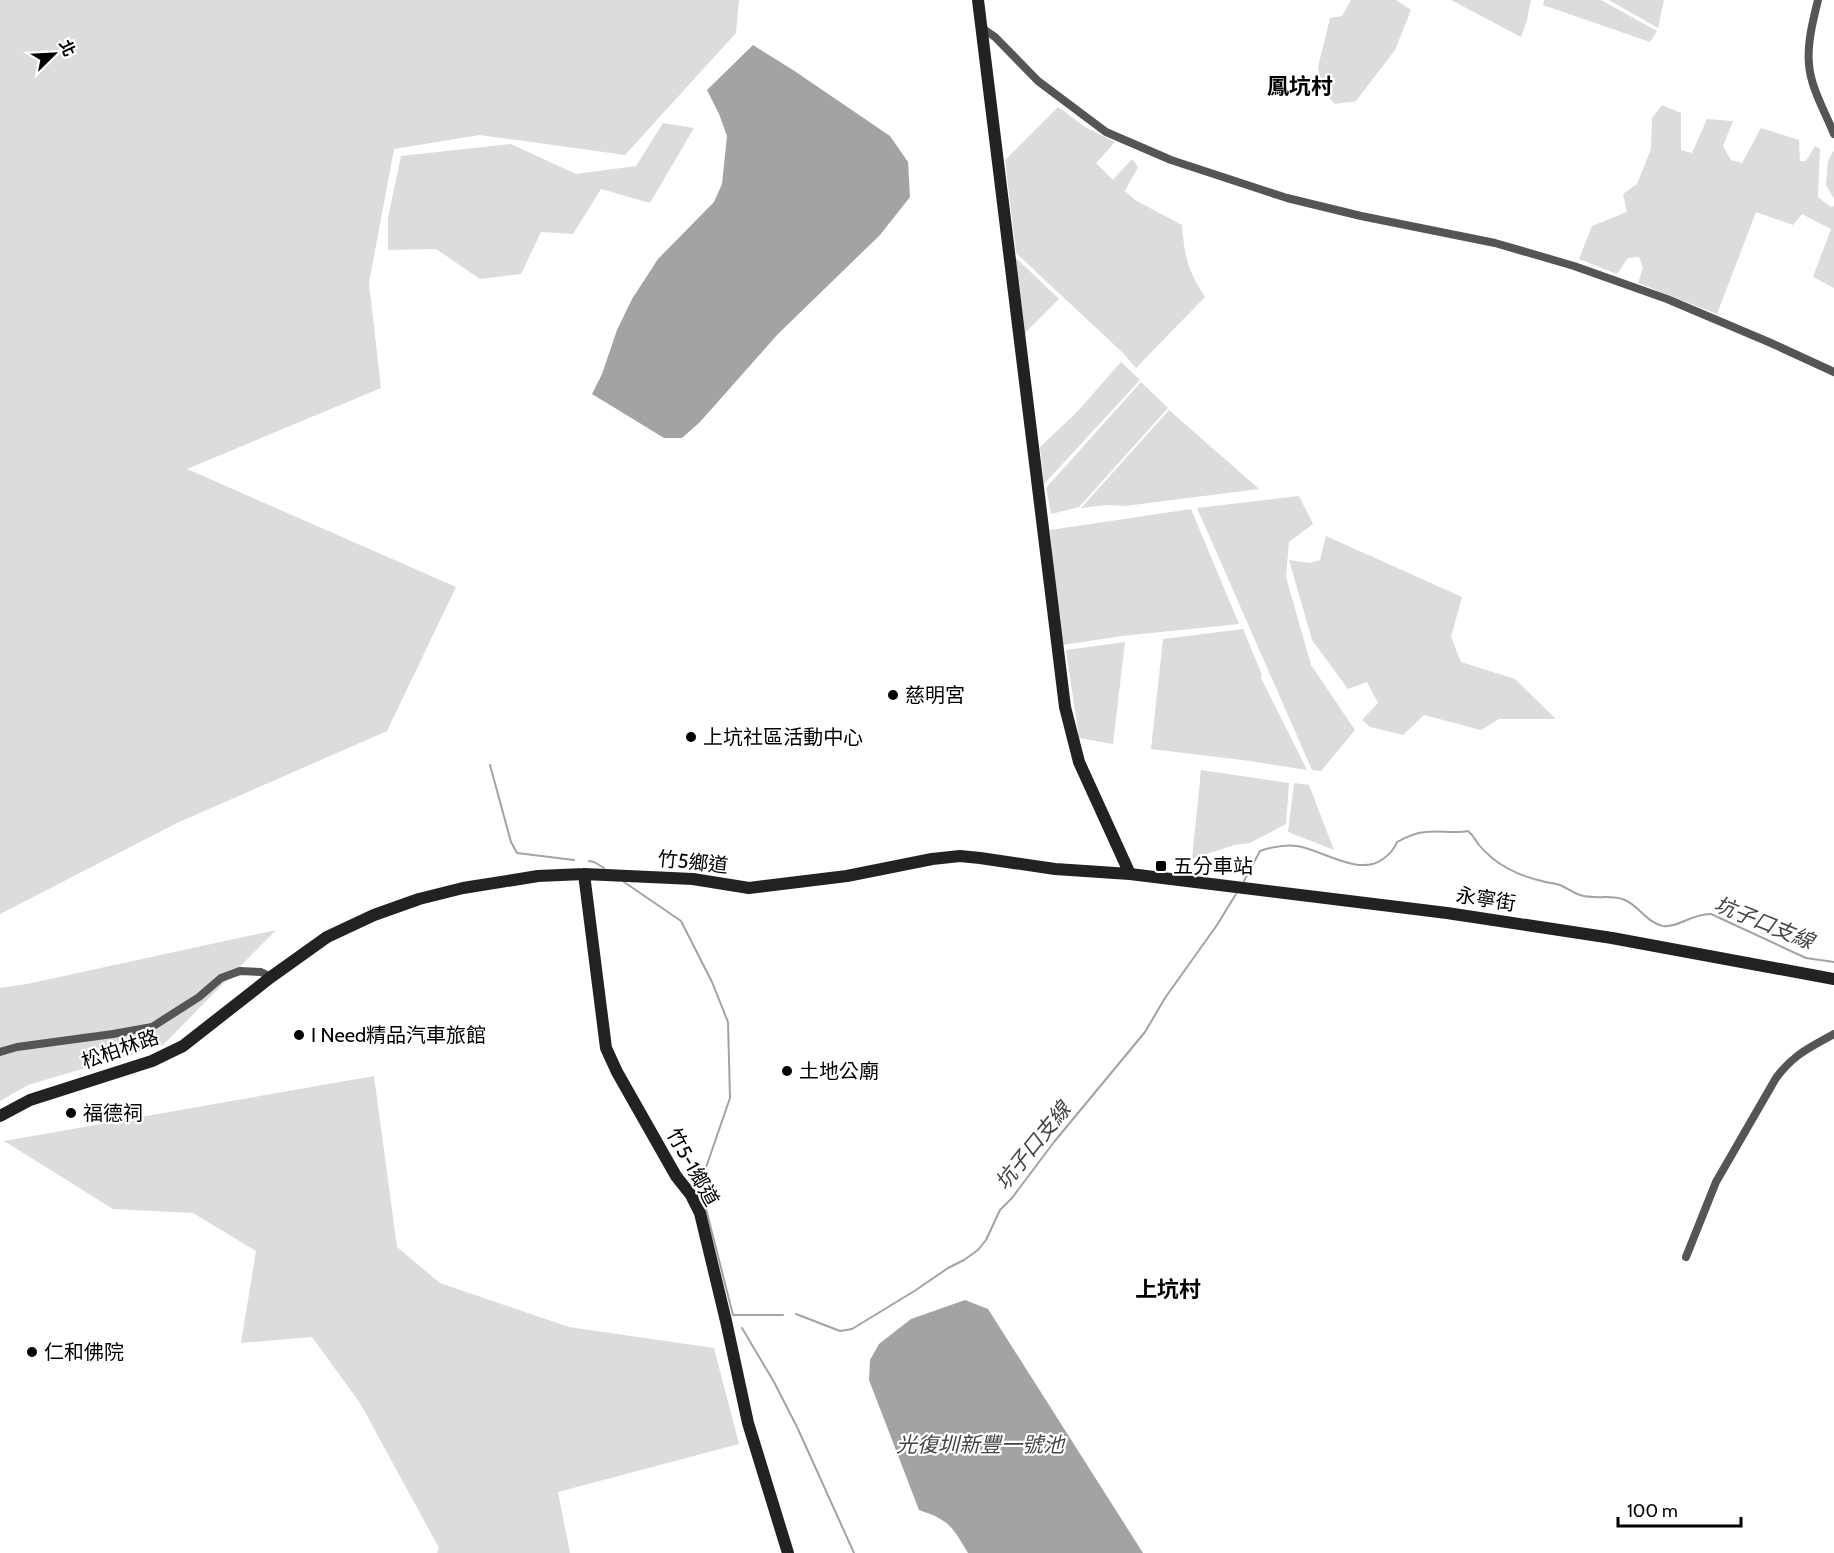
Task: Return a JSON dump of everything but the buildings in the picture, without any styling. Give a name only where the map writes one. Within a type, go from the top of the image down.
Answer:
[{"type":"street","points":[[978,0],[1065,707],[1079,762],[1130,874]]},
{"type":"street","points":[[1818,0],[1809,51],[1809,66],[1812,81],[1834,134]]},
{"type":"street","points":[[981,28],[994,36],[1038,81],[1068,106],[1106,132],[1172,160],[1287,198],[1361,216],[1495,243],[1574,266],[1667,299],[1834,372]]},
{"type":"street","name":"竹5鄉道","points":[[271,977],[327,937],[375,915],[419,899],[464,888],[538,876],[584,874],[693,879],[749,888],[847,876],[932,859],[960,856],[1055,869],[1130,874]]},
{"type":"street","name":"竹5-1鄉道","points":[[584,874],[606,1048],[617,1072],[676,1176],[691,1195],[700,1213],[748,1423],[788,1553]]},
{"type":"street","name":"永寧街","points":[[1130,874],[1447,913],[1612,939],[1834,980]]},
{"type":"street","points":[[0,1052],[17,1047],[152,1027],[200,997],[221,978],[240,971],[261,972],[271,977]]},
{"type":"street","name":"松柏林路","points":[[0,1116],[30,1100],[162,1057],[183,1046],[271,977]]},
{"type":"street","points":[[1686,1257],[1716,1182],[1776,1078],[1799,1053],[1834,1034]]},
{"type":"shaded area","points":[[0,0],[739,0],[736,33],[625,155],[480,135],[394,149],[369,283],[381,388],[187,469],[456,587],[387,731],[177,823],[0,914]]},
{"type":"shaded area","points":[[1351,0],[1396,0],[1411,10],[1395,50],[1356,101],[1335,104],[1322,90],[1318,67],[1330,18],[1342,16]]},
{"type":"shaded area","points":[[1451,0],[1531,0],[1521,37]]},
{"type":"shaded area","points":[[1544,0],[1601,0],[1657,31],[1650,42],[1543,5]]},
{"type":"shaded area","points":[[1609,0],[1664,0],[1658,28]]},
{"type":"shaded area","points":[[1662,105],[1681,113],[1681,150],[1692,153],[1707,119],[1733,121],[1723,146],[1731,160],[1742,163],[1761,128],[1799,140],[1800,161],[1806,161],[1815,146],[1820,149],[1818,197],[1831,207],[1834,206],[1834,288],[1813,277],[1831,229],[1802,214],[1793,225],[1756,212],[1717,314],[1638,283],[1643,268],[1639,257],[1628,258],[1617,274],[1579,259],[1592,226],[1627,212],[1623,194],[1637,184],[1651,149],[1652,118]]},
{"type":"shaded area","points":[[1058,107],[1085,127],[1115,142],[1096,163],[1113,180],[1132,159],[1138,167],[1125,191],[1135,200],[1182,225],[1188,263],[1205,297],[1136,368],[1123,353],[1016,253],[1005,160]]},
{"type":"shaded area","points":[[663,123],[694,128],[650,203],[601,189],[573,234],[541,232],[521,274],[480,279],[436,249],[388,250],[388,218],[401,156],[511,144],[576,174],[636,166]]},
{"type":"shaded area","points":[[1834,150],[1834,199],[1826,185],[1828,161]]},
{"type":"shaded area","points":[[1015,257],[1059,299],[1025,333]]},
{"type":"shaded area","points":[[1121,362],[1140,380],[1044,484],[1040,447],[1077,412]]},
{"type":"shaded area","points":[[1141,382],[1168,408],[1079,507],[1051,514],[1046,488]]},
{"type":"shaded area","points":[[1169,410],[1259,489],[1125,506],[1107,505],[1081,508]]},
{"type":"shaded area","points":[[1299,496],[1313,524],[1289,542],[1286,577],[1311,665],[1355,730],[1321,771],[1312,770],[1197,508]]},
{"type":"shaded area","points":[[1191,509],[1239,624],[1122,636],[1063,645],[1050,530]]},
{"type":"shaded area","points":[[1326,536],[1462,597],[1451,637],[1461,662],[1515,679],[1556,719],[1499,719],[1481,730],[1424,715],[1403,735],[1370,727],[1362,720],[1378,703],[1367,682],[1348,689],[1312,640],[1289,560],[1310,563],[1320,560]]},
{"type":"shaded area","points":[[1243,629],[1262,675],[1261,678],[1307,770],[1151,749],[1163,639]]},
{"type":"shaded area","points":[[1125,642],[1113,744],[1079,738],[1066,650]]},
{"type":"shaded area","points":[[1201,770],[1289,783],[1286,824],[1250,843],[1234,845],[1192,859]]},
{"type":"shaded area","points":[[1294,783],[1309,785],[1334,850],[1288,832]]},
{"type":"shaded area","points":[[276,930],[163,1045],[28,1085],[0,1101],[0,988]]},
{"type":"shaded area","points":[[374,1076],[397,1247],[440,1283],[569,1327],[714,1348],[739,1444],[558,1492],[570,1553],[437,1553],[439,1548],[360,1403],[312,1337],[241,1343],[256,1251],[193,1213],[113,1209],[4,1141]]},
{"type":"water","points":[[753,45],[890,136],[908,162],[910,197],[880,235],[778,334],[700,422],[682,438],[664,438],[592,394],[632,299],[658,259],[714,202],[722,184],[727,136],[707,90]]},
{"type":"water","name":"光復圳新豐一號池","points":[[965,1300],[988,1309],[1143,1553],[968,1553],[949,1525],[919,1510],[869,1380],[870,1360],[879,1344],[911,1319]]},
{"type":"waterway","points":[[490,765],[511,842],[517,853],[574,860]]},
{"type":"waterway","name":"坑子口支線","points":[[1244,881],[1260,851],[1274,847],[1288,845],[1307,848],[1341,861],[1363,865],[1373,864],[1383,859],[1392,852],[1397,842],[1414,834],[1468,831],[1492,858],[1510,869],[1529,877],[1560,885],[1580,895],[1625,900],[1657,924],[1669,926],[1704,914],[1711,914],[1806,958],[1834,962]]},
{"type":"waterway","points":[[589,861],[604,868]]},
{"type":"waterway","points":[[624,882],[681,921],[712,982],[728,1022],[730,1098],[702,1179],[702,1193],[733,1315]]},
{"type":"waterway","name":"坑子口支線","points":[[796,1314],[840,1331],[852,1329],[978,1250],[986,1240],[1000,1210],[1145,1032],[1165,998],[1236,894]]},
{"type":"waterway","name":"坑子口支線","points":[[733,1315],[783,1315]]},
{"type":"waterway","points":[[742,1328],[774,1382],[798,1429],[854,1553]]},
{"type":"place","name":"慈明宮","points":[[893,695]]},
{"type":"place","name":"上坑社區活動中心","points":[[691,737]]},
{"type":"place","name":"五分車站","points":[[1161,866]]},
{"type":"place","name":"I Need精品汽車旅館","points":[[299,1035]]},
{"type":"place","name":"土地公廟","points":[[787,1071]]},
{"type":"place","name":"福德祠","points":[[71,1113]]},
{"type":"place","name":"仁和佛院","points":[[32,1352]]},
{"type":"district","name":"鳳坑村","points":[[1300,86]]},
{"type":"district","name":"上坑村","points":[[1168,1289]]}]
